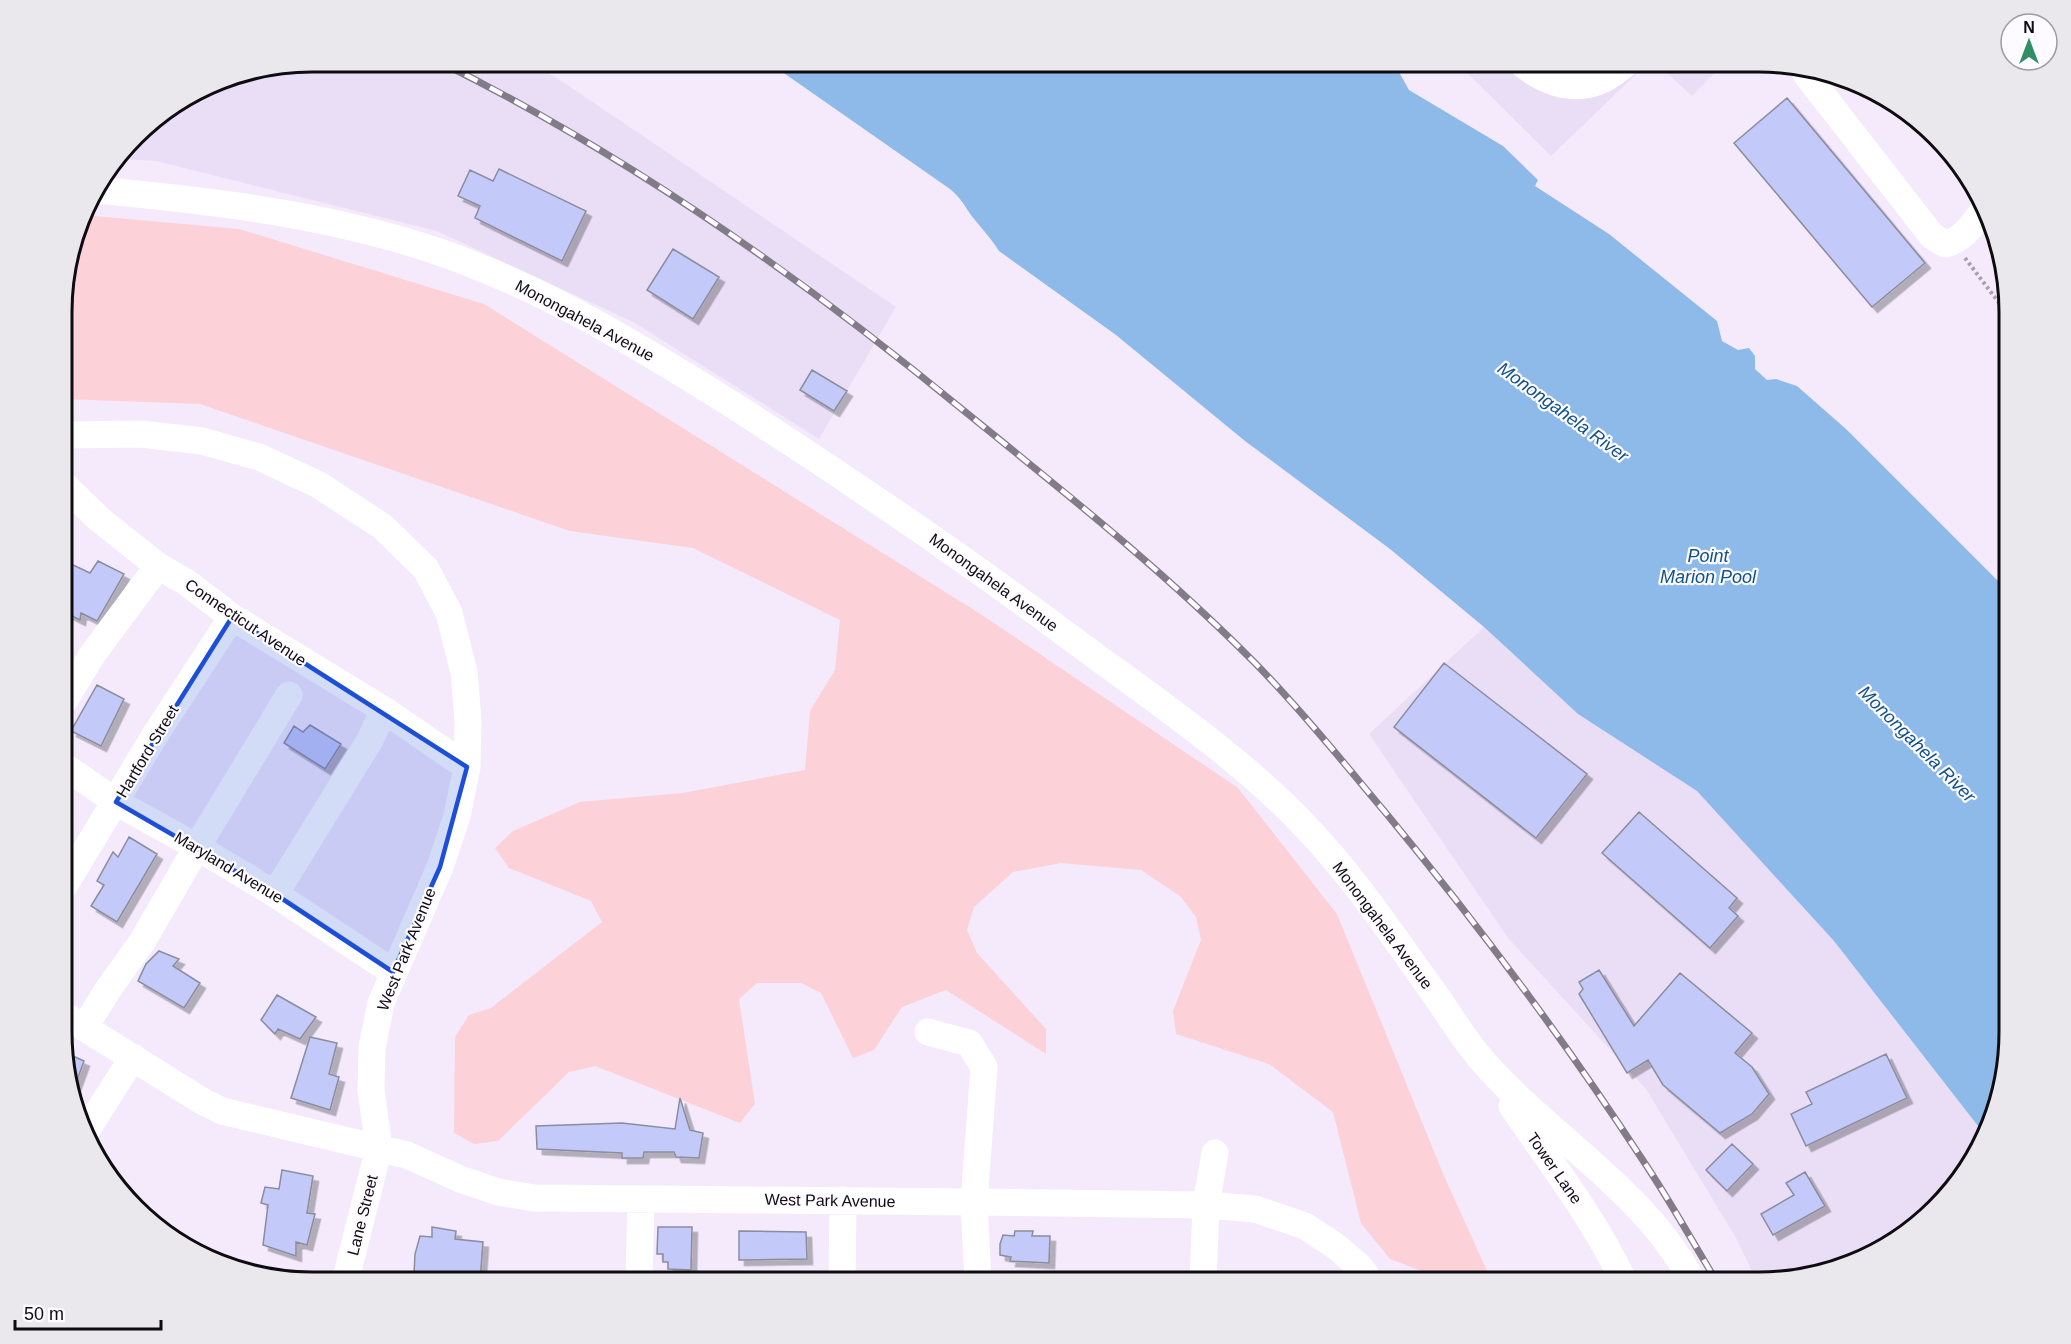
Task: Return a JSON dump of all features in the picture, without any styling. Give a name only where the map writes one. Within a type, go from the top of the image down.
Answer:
[{"type":"street","points":[[1532,72],[1555,83],[1569,86],[1598,82],[1613,72]]},
{"type":"street","points":[[1812,78],[1932,236],[1945,244],[1960,239],[1979,216]]},
{"type":"street","name":"Monongahela Avenue","points":[[105,191],[231,204],[328,223],[420,246],[508,279],[600,326],[687,376],[829,466],[995,582],[1239,764],[1304,824],[1358,887],[1480,1057],[1649,1218],[1688,1272]]},
{"type":"street","name":"West Park Avenue","points":[[72,435],[141,434],[202,441],[259,457],[319,485],[383,527],[426,569],[449,613],[464,672],[468,720],[466,767],[457,816],[440,867],[381,1003],[372,1048],[371,1090],[379,1148],[407,1155],[460,1179],[498,1192],[534,1198],[1206,1205],[1255,1209],[1305,1226],[1359,1266],[1364,1272]]},
{"type":"street","name":"Connecticut Avenue","points":[[72,493],[99,519],[159,566],[186,582],[232,617],[384,710],[466,767]]},
{"type":"street","points":[[72,688],[92,655],[159,566]]},
{"type":"street","name":"Hartford Street","points":[[72,873],[157,732],[232,617]]},
{"type":"street","points":[[289,695],[142,942],[109,988],[74,1022],[222,1111],[379,1148]]},
{"type":"street","points":[[275,894],[370,740],[384,710]]},
{"type":"street","name":"Maryland Avenue","points":[[72,772],[116,802],[275,894],[393,972]]},
{"type":"street","points":[[928,1032],[969,1044],[984,1067],[974,1202],[978,1272]]},
{"type":"street","points":[[90,1124],[133,1057]]},
{"type":"street","name":"Tower Lane","points":[[1480,1057],[1581,1204],[1619,1272]]},
{"type":"street","name":"Lane Street","points":[[348,1272],[379,1148]]},
{"type":"street","points":[[1203,1272],[1206,1205],[1215,1153]]},
{"type":"street","points":[[639,1272],[641,1199]]},
{"type":"street","points":[[842,1272],[843,1200]]},
{"type":"highlighted area","points":[[232,617],[467,767],[440,867],[393,972],[275,894],[116,802]]},
{"type":"shaded area","points":[[312,72],[546,72],[896,307],[819,439],[635,323],[437,231],[156,161],[127,159],[142,142],[179,112],[220,90],[250,80],[281,74]]},
{"type":"shaded area","points":[[1466,72],[1639,72],[1551,156]]},
{"type":"shaded area","points":[[1666,72],[1716,72],[1692,96]]},
{"type":"shaded area","points":[[92,216],[239,229],[484,304],[982,615],[1238,788],[1337,914],[1444,1176],[1487,1272],[1424,1272],[1390,1259],[1361,1223],[1333,1112],[1269,1064],[1176,1034],[1173,1011],[1201,940],[1196,917],[1180,896],[1141,870],[1061,863],[1013,872],[974,907],[967,930],[977,953],[1046,1029],[1046,1054],[946,990],[902,1007],[874,1050],[853,1058],[821,993],[801,983],[757,983],[739,999],[755,1104],[740,1123],[595,1066],[569,1072],[498,1141],[474,1144],[454,1133],[455,1037],[469,1015],[491,1008],[602,922],[591,901],[509,868],[495,848],[513,831],[580,802],[683,793],[805,770],[810,711],[835,670],[840,620],[693,548],[570,531],[200,404],[72,399],[74,281],[80,250]]},
{"type":"shaded area","points":[[1484,627],[1578,714],[1697,791],[1834,941],[1979,1128],[1959,1165],[1929,1202],[1879,1240],[1851,1254],[1821,1264],[1790,1270],[1752,1272],[1736,1238],[1646,1089],[1508,938],[1369,734]]},
{"type":"water","name":"Point Marion Pool","points":[[782,72],[1399,72],[1409,90],[1503,146],[1538,180],[1535,186],[1609,234],[1717,321],[1722,341],[1738,350],[1749,348],[1755,356],[1755,369],[1767,380],[1776,379],[1797,386],[1846,429],[1999,582],[1999,1032],[1997,1063],[1991,1094],[1979,1128],[1834,941],[1697,791],[1578,714],[1484,627],[1390,549],[1245,441],[1116,335],[999,251],[950,189]]},
{"type":"building","points":[[1787,98],[1925,263],[1872,307],[1734,143]]},
{"type":"building","points":[[499,169],[586,211],[562,261],[475,218],[480,206],[458,196],[470,170],[493,181]]},
{"type":"building","points":[[673,249],[719,277],[693,319],[647,290]]},
{"type":"building","points":[[812,370],[847,391],[834,411],[800,390]]},
{"type":"building","points":[[98,561],[124,574],[97,621],[81,613],[80,620],[72,616],[72,564],[90,573]]},
{"type":"building","points":[[1444,663],[1587,774],[1536,838],[1394,727]]},
{"type":"building","points":[[97,685],[124,699],[101,746],[72,732]]},
{"type":"building","points":[[310,725],[341,744],[325,769],[284,743],[294,726],[303,732]]},
{"type":"building","points":[[1639,812],[1737,898],[1729,908],[1738,916],[1710,948],[1602,853]]},
{"type":"building","points":[[129,837],[157,854],[117,922],[91,906],[104,885],[97,881],[113,852],[118,857]]},
{"type":"building","points":[[159,951],[179,959],[173,966],[200,983],[184,1008],[138,981],[146,964]]},
{"type":"building","points":[[1599,970],[1634,1026],[1680,973],[1752,1033],[1735,1053],[1752,1067],[1769,1094],[1752,1114],[1720,1133],[1663,1085],[1648,1060],[1627,1073],[1579,994],[1583,989],[1579,982]]},
{"type":"building","points":[[277,995],[316,1017],[300,1039],[278,1029],[275,1034],[261,1020]]},
{"type":"building","points":[[310,1037],[337,1043],[329,1074],[339,1077],[330,1110],[291,1098]]},
{"type":"building","points":[[1886,1054],[1907,1098],[1806,1146],[1791,1114],[1812,1104],[1806,1092]]},
{"type":"building","points":[[74,1056],[84,1061],[77,1080]]},
{"type":"building","points":[[680,1098],[690,1130],[703,1133],[699,1158],[676,1157],[674,1152],[644,1152],[643,1158],[622,1158],[622,1153],[537,1149],[536,1126],[622,1123],[675,1129]]},
{"type":"building","points":[[1732,1144],[1753,1164],[1727,1191],[1706,1170]]},
{"type":"building","points":[[282,1170],[313,1176],[307,1213],[315,1214],[307,1245],[296,1242],[296,1256],[263,1245],[268,1205],[261,1203],[265,1187],[279,1189]]},
{"type":"building","points":[[1805,1172],[1825,1206],[1773,1235],[1761,1214],[1794,1195],[1786,1183]]},
{"type":"building","points":[[432,1227],[456,1231],[455,1239],[483,1242],[481,1272],[414,1272],[415,1254],[420,1236],[432,1237]]},
{"type":"building","points":[[658,1227],[692,1227],[691,1270],[668,1269],[668,1262],[663,1262],[663,1254],[657,1254]]},
{"type":"building","points":[[739,1231],[806,1232],[807,1259],[739,1260]]},
{"type":"building","points":[[1015,1231],[1033,1231],[1032,1236],[1050,1236],[1049,1263],[1010,1261],[1011,1257],[1000,1255],[1003,1235],[1014,1236]]},
{"type":"railway","points":[[459,72],[510,98],[645,178],[776,266],[902,361],[1038,471],[1149,564],[1220,629],[1272,681],[1321,736],[1486,939],[1612,1114],[1662,1189],[1711,1272]]},
{"type":"water label","name":"Monongahela River","points":[[1563,412]]},
{"type":"water label","name":"Monongahela River","points":[[1917,744]]}]
